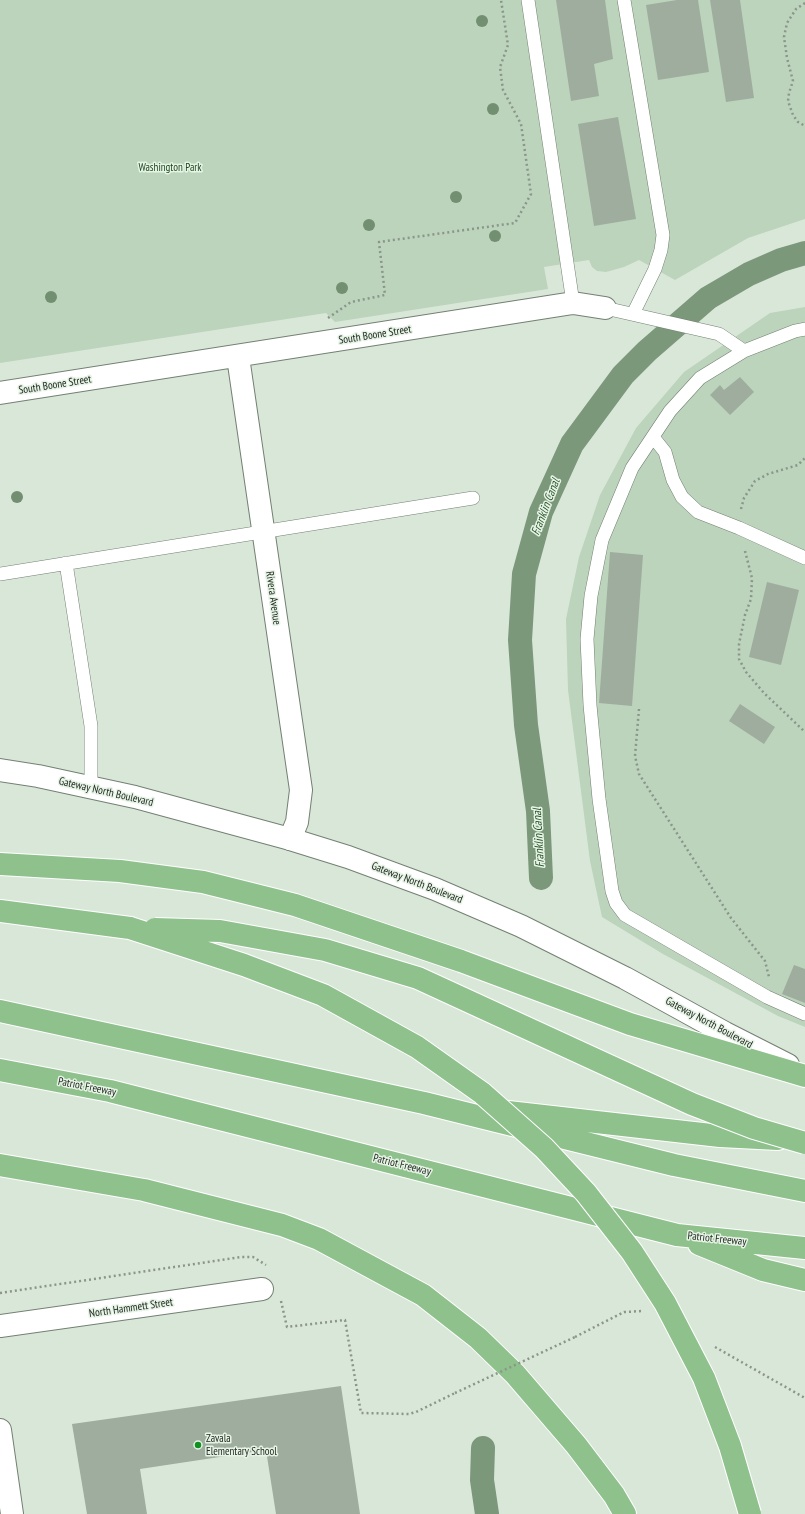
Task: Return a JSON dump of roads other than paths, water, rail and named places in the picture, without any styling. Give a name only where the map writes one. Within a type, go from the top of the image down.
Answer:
[{"type":"highway","points":[[0,864],[128,872],[202,882],[295,905],[461,961],[630,1024],[805,1075]]},
{"type":"highway","points":[[0,911],[130,928],[228,932],[325,950],[418,978],[692,1104],[754,1128],[805,1143]]},
{"type":"highway","points":[[130,928],[244,965],[323,995],[417,1047],[482,1094],[544,1148],[586,1193],[632,1252],[665,1303],[704,1378],[730,1446],[750,1514]]},
{"type":"highway","points":[[0,1011],[424,1103],[674,1165],[805,1191]]},
{"type":"highway","name":"Patriot Freeway","points":[[0,1070],[110,1091],[677,1235],[805,1248]]},
{"type":"highway","points":[[424,1103],[720,1136],[805,1140]]},
{"type":"highway","points":[[0,1165],[144,1190],[282,1225],[319,1239],[423,1294],[478,1338],[515,1374],[576,1445],[614,1495],[625,1514]]},
{"type":"highway","points":[[677,1235],[763,1270],[805,1280]]},
{"type":"street","name":"South Boone Street","points":[[0,393],[573,303],[605,308]]},
{"type":"street","name":"Rivera Avenue","points":[[238,356],[301,790],[297,822],[290,839]]},
{"type":"street","name":"Gateway North Boulevard","points":[[0,770],[38,776],[135,797],[290,839],[348,857],[435,889],[520,926],[665,999],[725,1034],[805,1075]]},
{"type":"street","name":"North Hammett Street","points":[[0,1326],[262,1289]]},
{"type":"street","points":[[0,1430],[12,1514]]},
{"type":"lane","points":[[528,0],[573,303]]},
{"type":"lane","points":[[624,0],[663,235],[662,250],[637,315]]},
{"type":"lane","name":"South Boone Street","points":[[605,308],[719,334],[744,351]]},
{"type":"lane","points":[[805,329],[795,331],[744,351],[700,378],[670,411],[632,468],[602,540],[591,596],[587,639],[590,705],[599,799],[612,891],[616,903],[625,915],[767,997],[805,1014]]},
{"type":"lane","points":[[653,437],[665,452],[673,480],[682,497],[698,512],[739,528],[805,558]]},
{"type":"lane","points":[[0,574],[473,498]]},
{"type":"lane","points":[[66,563],[90,726],[90,788]]},
{"type":"waterway","name":"Franklin Canal","points":[[541,878],[538,811],[526,725],[520,640],[524,574],[541,512],[572,444],[623,375],[647,351],[708,298],[749,274],[781,260],[805,253]]},
{"type":"waterway","name":"Franklin Canal","points":[[483,1448],[482,1480],[487,1514]]},
{"type":"place","name":"Zavala Elementary School","points":[[198,1445]]},
{"type":"park label","name":"Washington Park","points":[[170,168]]}]
